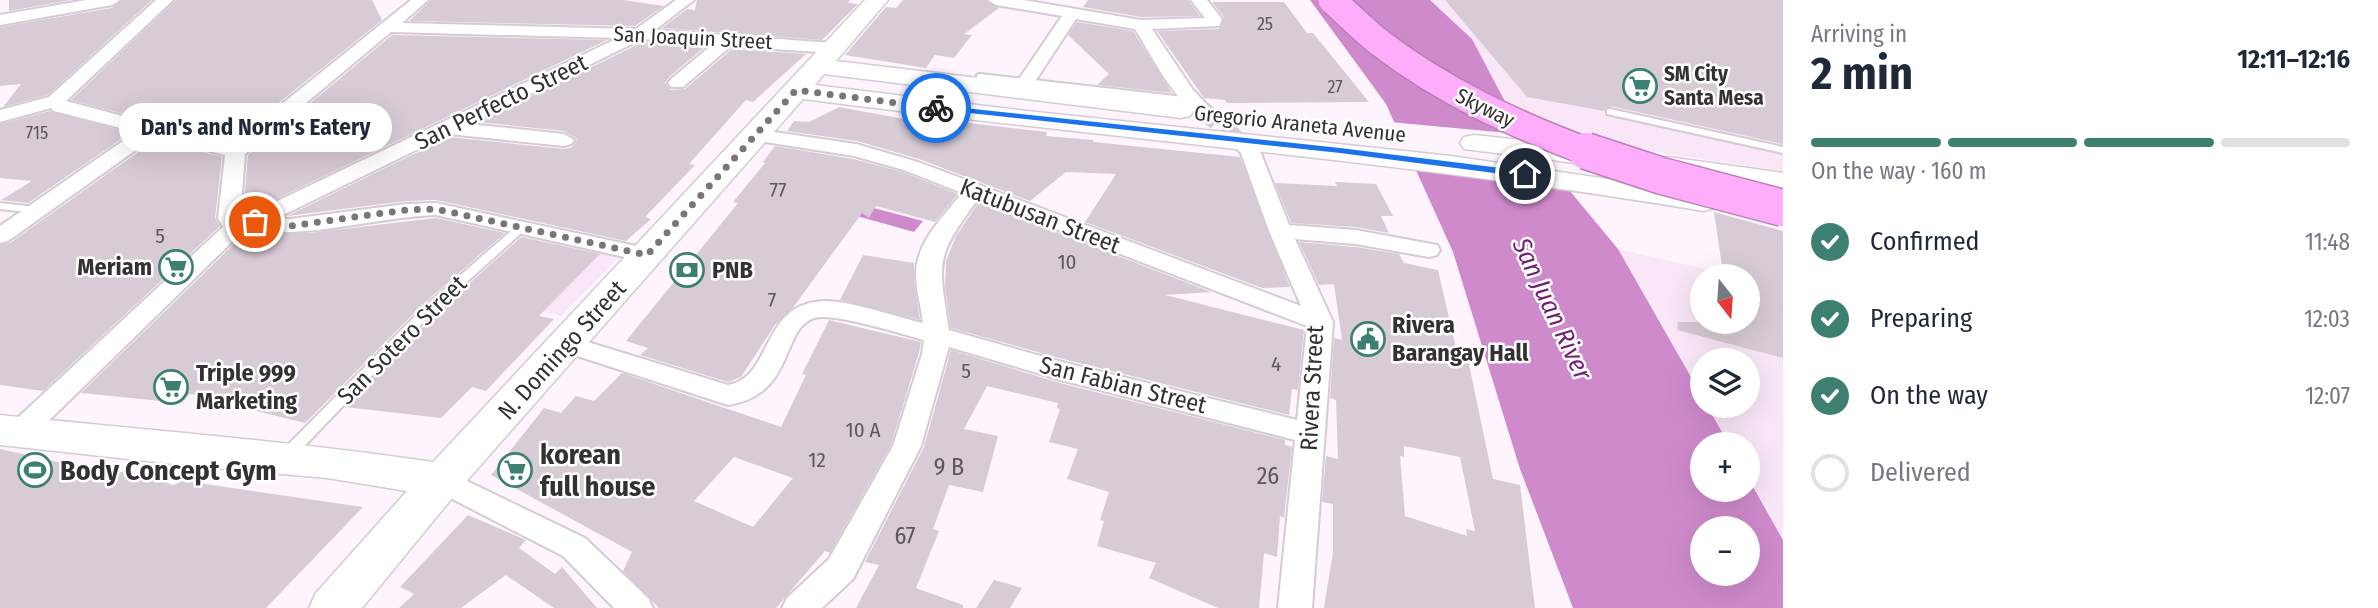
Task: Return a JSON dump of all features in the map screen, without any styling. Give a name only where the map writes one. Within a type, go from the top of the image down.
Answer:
[{"type":"highway","name":"Skyway","points":[[1332,0],[1370,37],[1414,69],[1453,93],[1517,124],[1569,146],[1634,168],[1783,208]]},
{"type":"highway","name":"Skyway","points":[[1369,0],[1417,40],[1479,81],[1519,102],[1616,140],[1783,183]]},
{"type":"main road","name":"N. Domingo Street","points":[[333,608],[442,480],[877,0]]},
{"type":"main road","name":"Gregorio Araneta Avenue","points":[[824,57],[1371,144]]},
{"type":"main road","name":"Gregorio Araneta Avenue","points":[[796,90],[1026,119],[1371,144],[1593,169],[1783,183]]},
{"type":"main road","name":"Gregorio Araneta Avenue","points":[[1593,169],[1783,218]]},
{"type":"main road","points":[[10,431],[188,465],[284,458],[442,480]]},
{"type":"street","points":[[0,20],[112,0]]},
{"type":"street","points":[[0,117],[55,101],[164,0]]},
{"type":"street","points":[[420,0],[235,152],[229,218],[233,224],[290,226],[421,208],[436,209],[647,255]]},
{"type":"street","name":"San Perfecto Street","points":[[10,431],[218,240],[640,34],[686,0]]},
{"type":"street","points":[[996,0],[1015,1],[1141,25],[1213,23],[1214,19],[1199,0]]},
{"type":"street","points":[[1026,82],[1073,12]]},
{"type":"street","points":[[1141,25],[1198,106]]},
{"type":"street","name":"San Joaquin Street","points":[[386,27],[729,39],[824,57]]},
{"type":"street","points":[[677,83],[729,39]]},
{"type":"street","points":[[55,101],[61,107],[235,152]]},
{"type":"street","points":[[449,128],[564,140]]},
{"type":"street","points":[[0,236],[150,131]]},
{"type":"street","name":"Katubusan Street","points":[[754,135],[856,150],[911,166],[973,192],[1320,322]]},
{"type":"street","name":"Rivera Street","points":[[1241,143],[1250,151],[1280,231],[1320,322],[1295,608]]},
{"type":"street","points":[[799,608],[841,569],[907,446],[935,354],[937,335],[928,273],[931,254],[942,233],[973,192]]},
{"type":"street","points":[[1280,231],[1356,237],[1429,250]]},
{"type":"street","name":"San Fabian Street","points":[[568,344],[729,395],[737,395],[756,384],[799,316],[813,310],[831,309],[1311,433]]},
{"type":"street","points":[[442,480],[575,548],[636,608]]},
{"type":"lane","points":[[980,77],[1198,106]]},
{"type":"lane","points":[[1610,112],[1783,150]]},
{"type":"lane","points":[[0,206],[36,210]]},
{"type":"lane","name":"San Sotero Street","points":[[284,458],[427,311],[523,226]]},
{"type":"shaded area","name":"SM City Santa Mesa","points":[[1430,0],[1783,0],[1783,171],[1521,132]]},
{"type":"shaded area","points":[[527,234],[621,255],[561,316],[461,292]]},
{"type":"shaded area","points":[[1618,249],[1690,265],[1690,334],[1760,334],[1760,310],[1783,287],[1783,540],[1760,499],[1760,432],[1722,432],[1714,418],[1760,418],[1760,348],[1690,348],[1690,375]]},
{"type":"water","name":"San Juan River","points":[[1310,0],[1430,0],[1472,39],[1521,132],[1618,249],[1690,375],[1690,418],[1714,418],[1722,432],[1690,432],[1690,502],[1760,502],[1760,499],[1783,540],[1783,608],[1573,608],[1520,469],[1453,252],[1386,104]]},
{"type":"water","points":[[866,206],[923,221],[914,232],[857,216]]},
{"type":"pier","points":[[1390,122],[1528,135],[1566,182],[1410,166]]},
{"type":"building","points":[[9,0],[71,0],[9,11]]},
{"type":"building","points":[[122,0],[152,0],[48,95],[3,107],[21,84],[0,86],[0,27],[112,8]]},
{"type":"building","points":[[176,0],[372,0],[382,20],[230,142],[71,100]]},
{"type":"building","points":[[431,0],[623,0],[664,6],[635,26],[409,21]]},
{"type":"building","points":[[697,0],[850,0],[848,3],[858,4],[822,40],[662,28],[687,9],[695,10]]},
{"type":"building","points":[[903,0],[986,0],[999,8],[964,34],[972,35],[954,58],[935,55],[926,68],[845,55],[886,7],[896,8]]},
{"type":"building","points":[[1088,0],[1188,0],[1200,16],[1141,17],[1083,7]]},
{"type":"building","name":"SM City Santa Mesa","points":[[1445,0],[1783,0],[1783,144],[1611,106],[1604,111],[1527,97]]},
{"type":"building","points":[[1212,2],[1284,2],[1307,33],[1313,33],[1369,102],[1227,103],[1225,100],[1204,98],[1157,31],[1219,29],[1224,17]]},
{"type":"building","points":[[1077,22],[1133,31],[1172,93],[1097,85],[1109,74],[1068,35]]},
{"type":"building","points":[[392,35],[607,40],[243,215],[248,155]]},
{"type":"building","points":[[643,42],[706,46],[669,77],[665,83],[671,90],[685,89],[732,49],[806,54],[753,102],[746,100],[689,164],[695,165],[645,217],[651,219],[626,241],[436,200],[406,201],[287,216],[449,137],[564,149],[572,147],[577,139],[564,131],[478,122]]},
{"type":"building","points":[[839,107],[931,124],[933,119],[1047,132],[1046,136],[1093,142],[1240,157],[1290,287],[1262,288],[1085,222],[1116,174],[1066,172],[1030,201],[919,159],[857,141],[787,131],[794,121],[809,122]]},
{"type":"building","points":[[50,111],[130,133],[28,203],[1,200],[32,181],[0,178],[0,124]]},
{"type":"building","points":[[155,140],[222,157],[215,218],[220,226],[43,391],[0,385],[0,245],[10,243]]},
{"type":"building","points":[[775,146],[853,159],[903,172],[958,194],[935,222],[876,206],[869,218],[862,213],[792,309],[775,325],[741,377],[728,382],[640,355],[648,348],[626,341],[738,203],[733,202],[765,163],[763,162]]},
{"type":"building","points":[[1335,182],[1376,184],[1393,216],[1381,216],[1389,233],[1356,227],[1291,223],[1275,183],[1337,186]]},
{"type":"building","points":[[979,202],[1211,292],[1165,295],[1304,330],[1298,390],[1292,389],[1289,415],[1063,359],[951,328],[945,288],[946,261],[956,236]]},
{"type":"building","points":[[1714,212],[1783,231],[1783,358],[1760,352],[1760,348],[1745,348],[1692,334],[1760,334],[1760,264],[1722,264]]},
{"type":"building","points":[[436,218],[505,233],[421,306],[305,423],[244,408],[252,401],[190,394],[181,403],[81,393],[237,241],[259,233],[309,233]]},
{"type":"building","points":[[521,237],[600,254],[539,316],[554,319],[486,391],[472,387],[441,418],[345,407],[433,316]]},
{"type":"building","points":[[1299,242],[1399,254],[1404,263],[1438,270],[1456,348],[1466,350],[1493,479],[1520,485],[1535,608],[1324,608],[1333,552],[1333,504],[1322,502],[1326,456],[1338,459],[1336,400],[1330,398],[1334,338],[1342,340],[1334,284],[1319,285]],"holes":[[[1404,446],[1460,457],[1475,531],[1466,529],[1467,536],[1405,516],[1400,456],[1404,457]]]},
{"type":"building","points":[[863,255],[914,263],[920,320],[840,300]]},
{"type":"building","points":[[829,320],[921,342],[891,445],[830,553],[825,551],[776,608],[659,608],[623,571],[632,552],[491,475],[544,408],[561,413],[576,396],[594,401],[622,373],[781,427],[806,375],[802,374]],"holes":[[[734,457],[793,478],[753,527],[694,501]]]},
{"type":"building","points":[[1678,322],[1690,322],[1690,333],[1677,330]]},
{"type":"building","points":[[951,350],[1060,383],[1285,440],[1285,445],[1292,447],[1284,518],[1280,516],[1277,557],[1264,553],[1259,608],[1218,608],[1149,578],[1156,563],[1097,546],[1104,521],[1100,520],[1109,492],[1067,479],[1078,449],[1049,442],[1060,409],[1057,408],[1058,403],[987,386],[964,429],[998,436],[983,492],[949,485],[933,529],[939,531],[916,588],[963,605],[963,608],[856,608],[879,565],[865,562],[924,447]]},
{"type":"building","points":[[0,449],[72,465],[164,478],[166,484],[172,487],[184,481],[363,507],[266,608],[0,608]]},
{"type":"building","points":[[468,515],[526,540],[519,548],[555,574],[562,567],[597,608],[554,608],[506,575],[461,608],[399,608],[414,594],[400,587]]},
{"type":"building","points":[[994,580],[1022,588],[1010,608],[976,608]]},
{"type":"tunnel","points":[[1203,110],[1241,143]]},
{"type":"way so far","points":[[255,222],[290,226],[421,208],[436,209],[647,255],[796,90],[936,108]]},
{"type":"place","name":"SM City Santa Mesa","points":[[1640,86]]},
{"type":"place","name":"Dan's and Norm's Eatery","points":[[255,222]]},
{"type":"place","name":"Meriam","points":[[176,267]]},
{"type":"place","name":"PNB","points":[[687,270]]},
{"type":"place","name":"Rivera Barangay Hall","points":[[1368,339]]},
{"type":"place","name":"Triple 999 Marketing","points":[[171,387]]},
{"type":"place","name":"Body Concept Gym","points":[[35,470]]},
{"type":"place","name":"korean full house","points":[[515,470]]},
{"type":"route","points":[[936,108],[1340,150],[1525,174]]}]
